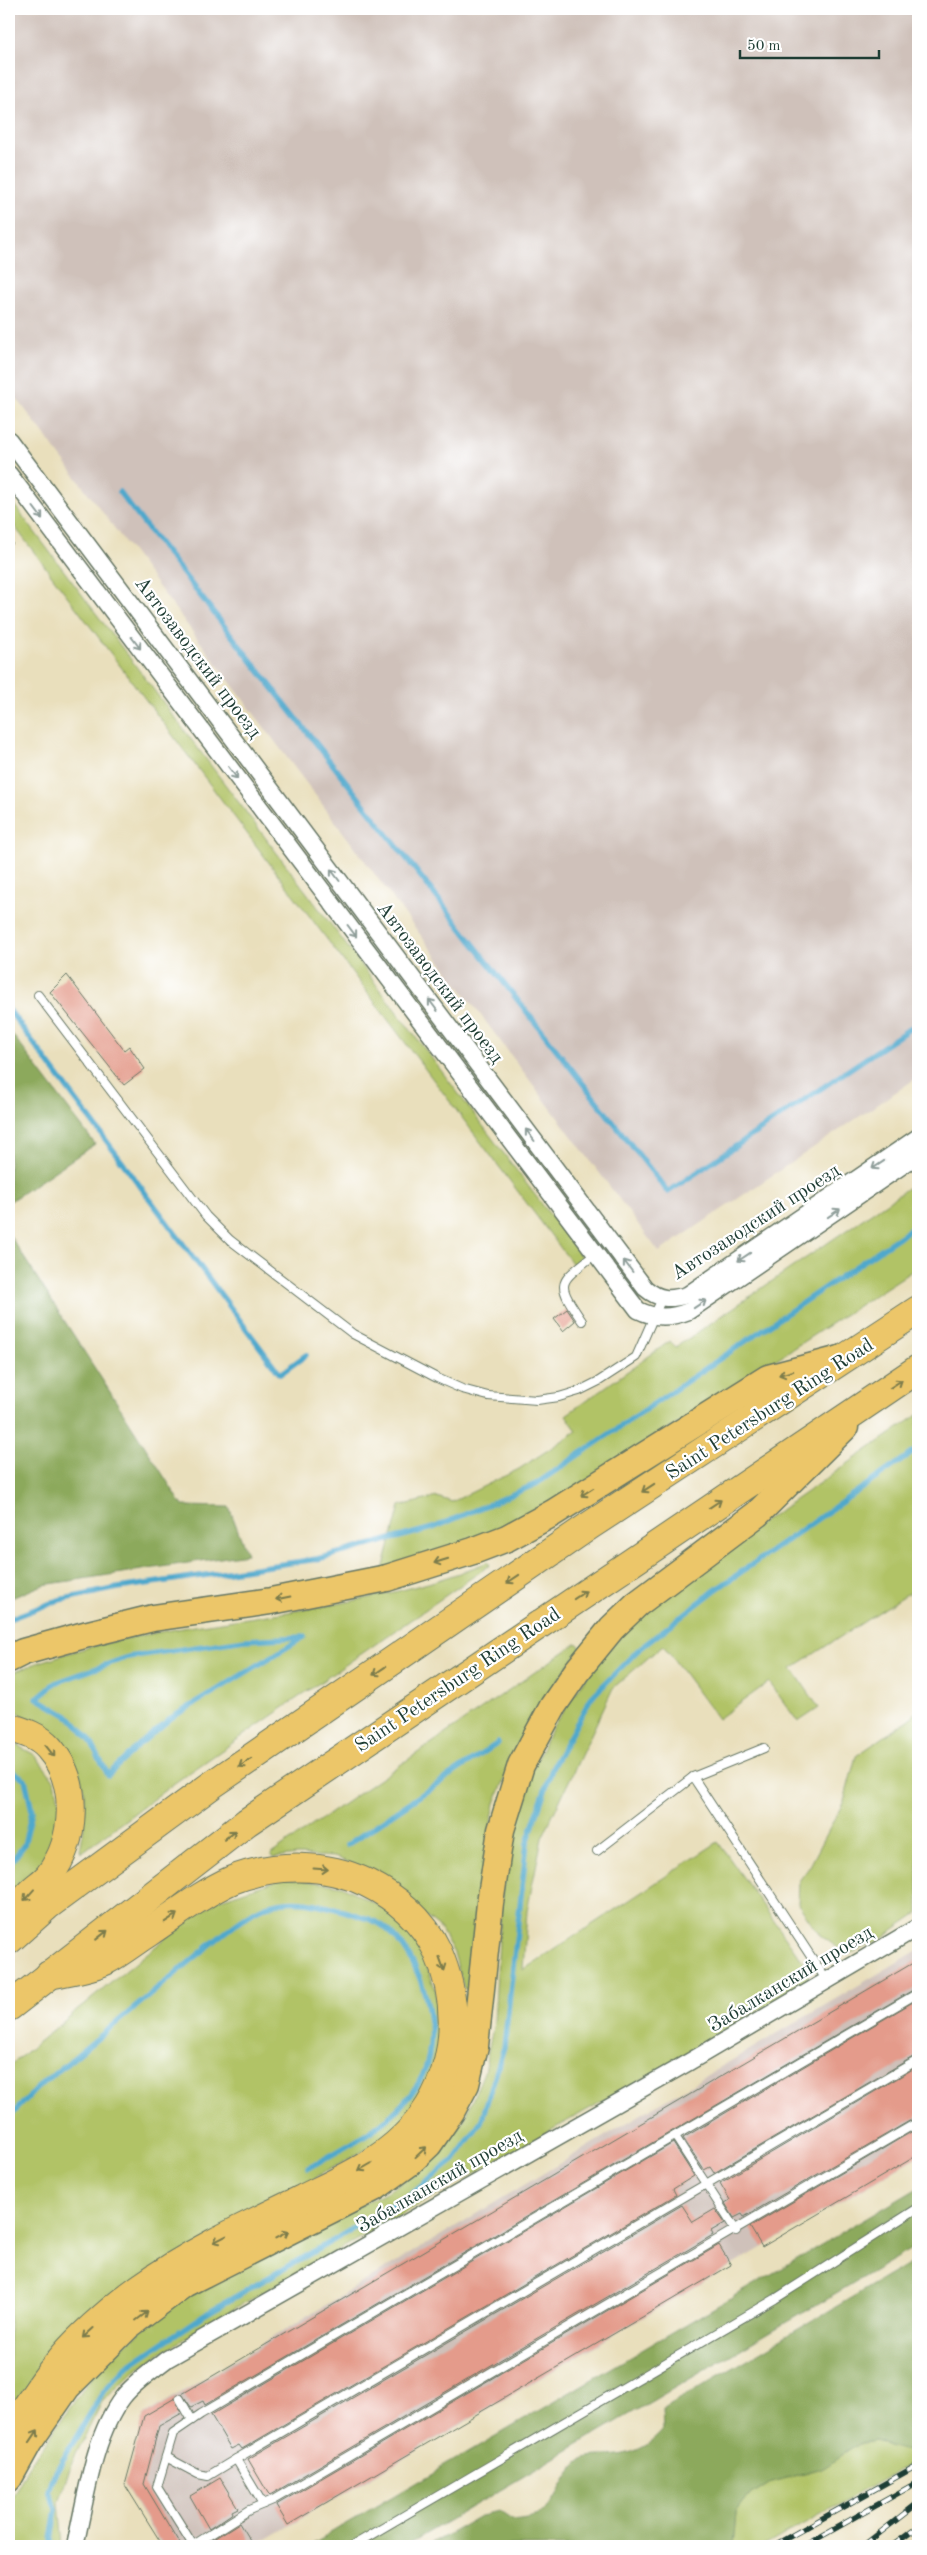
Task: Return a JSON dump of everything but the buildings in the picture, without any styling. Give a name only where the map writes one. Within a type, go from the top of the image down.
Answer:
[{"type":"highway","name":"Saint Petersburg Ring Road","points":[[9,1940],[47,1906],[213,1784],[589,1526],[918,1310]]},
{"type":"highway","name":"Saint Petersburg Ring Road","points":[[9,2007],[247,1822],[623,1566],[918,1369]]},
{"type":"highway","points":[[9,1727],[28,1733],[48,1747],[62,1768],[70,1797],[71,1826],[48,1877],[29,1894],[9,1922]]},
{"type":"highway","points":[[9,2433],[70,2348],[136,2290],[173,2265],[214,2242],[369,2165],[404,2138],[424,2115],[443,2081],[450,2054],[453,2024],[451,1991],[443,1963],[431,1937],[411,1914],[386,1892],[333,1870],[299,1867],[264,1872],[234,1880],[213,1890],[105,1961],[49,1975]]},
{"type":"main road","points":[[9,1659],[23,1652],[153,1618],[271,1601],[388,1578],[473,1551],[507,1538],[553,1513],[768,1378],[850,1356]]},
{"type":"main road","points":[[9,2478],[29,2442],[67,2387],[128,2326],[184,2284],[376,2187],[408,2164],[429,2144],[451,2112],[466,2084],[475,2046],[490,1903],[501,1830],[521,1764],[553,1706],[600,1643],[637,1604],[757,1514],[873,1400]]},
{"type":"street","name":"Автозаводский проезд","points":[[9,440],[645,1288],[662,1298],[674,1299],[687,1295],[918,1137]]},
{"type":"street","name":"Автозаводский проезд","points":[[9,474],[638,1310],[654,1316],[670,1316],[689,1311],[918,1156]]},
{"type":"street","name":"Забалканский проезд","points":[[75,2546],[101,2437],[110,2416],[124,2396],[167,2359],[689,2062],[918,1927]]},
{"type":"lane","points":[[38,995],[206,1216],[230,1240],[353,1334],[437,1378],[462,1389],[488,1396],[537,1400],[559,1397],[579,1391],[599,1381],[636,1357],[662,1298]]},
{"type":"lane","points":[[582,1321],[564,1296],[564,1287],[566,1278],[595,1254]]},
{"type":"lane","points":[[597,1851],[693,1777],[764,1748]]},
{"type":"lane","points":[[693,1777],[827,1981]]},
{"type":"lane","points":[[918,1993],[192,2420],[173,2433],[157,2487],[193,2546],[736,2231],[918,2122]]},
{"type":"lane","points":[[166,2457],[198,2474],[208,2476],[918,2060]]},
{"type":"lane","points":[[675,2136],[699,2175],[708,2184],[736,2231]]},
{"type":"lane","points":[[352,2546],[775,2299],[918,2208]]},
{"type":"lane","points":[[180,2399],[192,2420]]},
{"type":"lane","points":[[236,2459],[264,2504]]},
{"type":"path","points":[[9,545],[15,541]]},
{"type":"shaded area","points":[[9,9],[918,9],[918,1077],[659,1252],[9,388]]},
{"type":"shaded area","points":[[918,1950],[918,2156],[255,2546],[161,2546],[125,2486],[144,2415],[653,2107]]},
{"type":"green space","points":[[9,498],[581,1256],[580,1262],[575,1267],[9,519]]},
{"type":"green space","points":[[9,1030],[95,1144],[9,1202]]},
{"type":"green space","points":[[918,1181],[918,1267],[580,1487],[489,1535],[383,1570],[400,1506],[437,1497],[452,1502],[519,1469],[577,1431],[566,1415],[670,1341],[676,1347]]},
{"type":"green space","points":[[9,1234],[183,1506],[229,1507],[247,1554],[43,1585],[9,1599]]},
{"type":"green space","points":[[918,1415],[918,1587],[792,1668],[819,1708],[798,1722],[769,1682],[718,1719],[663,1645],[613,1688],[542,1838],[527,1911],[523,1970],[718,1842],[808,1969],[808,1981],[674,2061],[207,2324],[135,2370],[102,2402],[71,2464],[59,2502],[63,2546],[9,2546],[9,2504],[28,2467],[101,2364],[179,2301],[397,2186],[435,2158],[465,2118],[484,2072],[494,2022],[502,1893],[509,1836],[529,1778],[551,1729],[597,1662],[656,1600],[695,1569]]},
{"type":"green space","points":[[488,1562],[490,1565],[176,1782],[81,1853],[85,1804],[84,1790],[75,1763],[51,1733],[16,1711],[9,1710],[9,1674],[67,1653],[126,1638],[370,1598],[430,1583]]},
{"type":"green space","points":[[577,1643],[581,1648],[528,1721],[495,1803],[484,1861],[471,1989],[464,1989],[454,1953],[440,1928],[365,1868],[334,1857],[297,1855],[274,1858],[271,1854]]},
{"type":"green space","points":[[918,1710],[918,1913],[874,1943],[847,1954],[821,1936],[798,1904],[799,1881],[810,1866],[844,1801],[856,1756],[910,1719]]},
{"type":"green space","points":[[9,1741],[35,1755],[55,1781],[62,1816],[46,1860],[9,1901]]},
{"type":"green space","points":[[285,1878],[342,1886],[387,1910],[419,1945],[435,1988],[440,2032],[432,2079],[409,2118],[378,2143],[316,2177],[9,2413],[9,2066],[177,1929],[218,1900]]},
{"type":"green space","points":[[918,2188],[918,2245],[405,2546],[308,2546]]},
{"type":"green space","points":[[918,2258],[918,2453],[891,2447],[876,2441],[861,2443],[822,2468],[772,2482],[746,2499],[736,2512],[733,2546],[428,2546],[480,2516],[500,2512],[512,2520],[528,2518],[545,2511],[570,2472],[583,2459],[623,2454],[638,2450],[651,2442],[663,2430],[662,2410]]},
{"type":"green space","points":[[876,2441],[891,2447],[918,2453],[918,2460],[764,2546],[733,2546],[736,2512],[746,2499],[772,2482],[822,2468],[861,2443]]},
{"type":"waterway","points":[[119,492],[668,1192],[918,1023]]},
{"type":"waterway","points":[[9,1010],[280,1374],[306,1355]]},
{"type":"waterway","points":[[9,1619],[59,1600],[118,1588],[317,1559],[433,1528],[536,1484],[918,1224]]},
{"type":"waterway","points":[[51,2540],[56,2509],[48,2491],[51,2480],[103,2392],[124,2369],[202,2316],[408,2197],[454,2160],[481,2122],[504,2047],[527,1843],[553,1766],[591,1698],[637,1651],[714,1591],[918,1449]]},
{"type":"waterway","points":[[304,1637],[171,1718],[140,1744],[108,1775],[90,1740],[71,1718],[37,1698],[55,1683],[128,1657],[245,1640],[304,1637]]},
{"type":"waterway","points":[[347,1845],[498,1743]]},
{"type":"waterway","points":[[9,1769],[25,1779],[32,1811],[24,1845],[9,1865]]},
{"type":"waterway","points":[[9,2118],[36,2089],[242,1920],[262,1908],[274,1904],[283,1902],[311,1903],[368,1919],[383,1926],[397,1940],[410,1957],[426,2000],[430,2023],[430,2045],[426,2066],[418,2084],[396,2111],[369,2133],[308,2168]]},
{"type":"railway","points":[[773,2546],[918,2465]]},
{"type":"railway","points":[[804,2546],[918,2482]]},
{"type":"railway","points":[[863,2546],[918,2503]]},
{"type":"railway","points":[[892,2546],[918,2527]]}]
